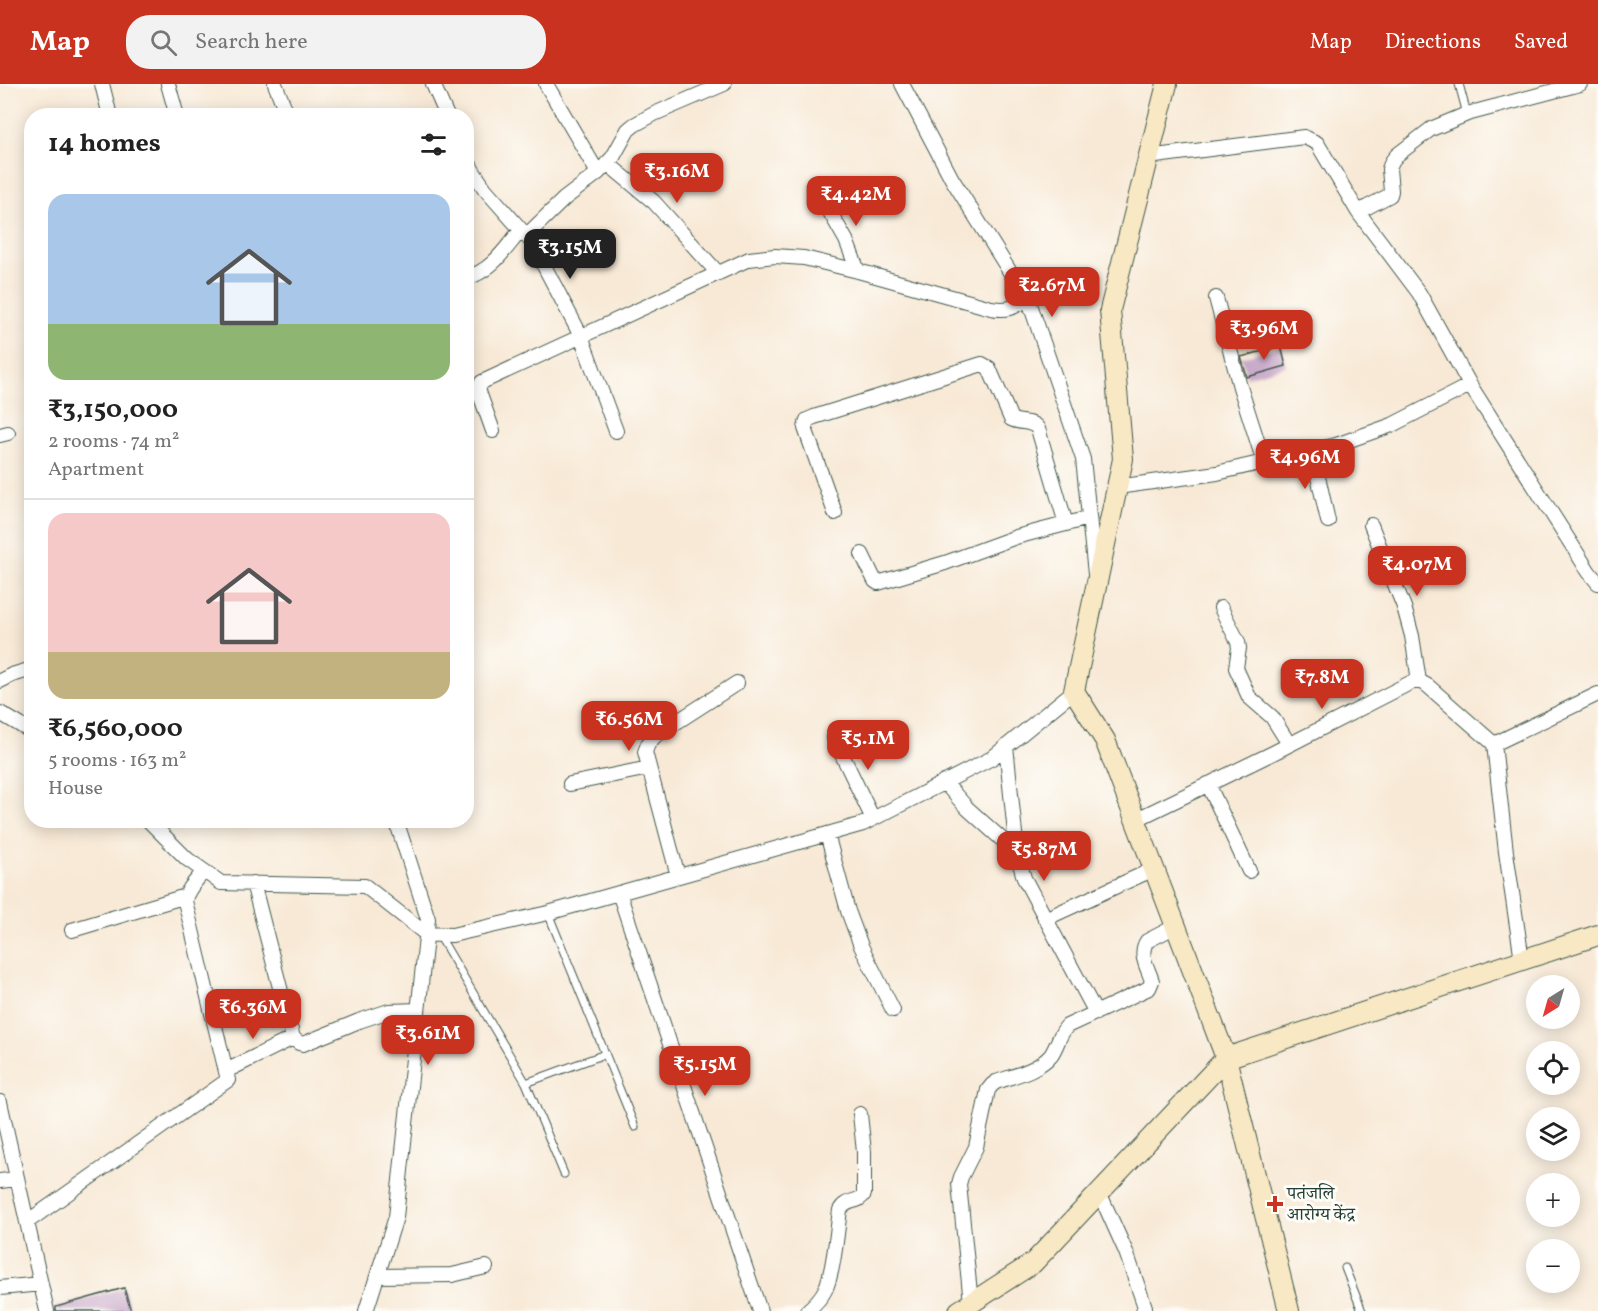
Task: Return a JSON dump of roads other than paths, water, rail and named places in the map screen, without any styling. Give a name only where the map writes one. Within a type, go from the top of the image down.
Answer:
[{"type":"street","points":[[102,84],[108,108]]},
{"type":"street","points":[[168,84],[175,108]]},
{"type":"street","points":[[275,84],[285,108]]},
{"type":"street","points":[[433,84],[444,108]]},
{"type":"street","points":[[546,84],[603,168],[654,202],[718,273]]},
{"type":"street","points":[[474,275],[494,263],[523,233],[603,168],[613,157],[628,130],[634,125],[724,84]]},
{"type":"street","points":[[902,84],[952,180],[1030,304],[1083,459],[1096,588]]},
{"type":"street","points":[[156,828],[188,859],[221,883],[365,886],[433,934],[452,935],[548,913],[863,824],[992,758],[1074,691],[1123,459],[1110,310],[1167,84]]},
{"type":"street","points":[[1358,212],[1390,195],[1389,169],[1392,161],[1396,155],[1431,129],[1467,114],[1580,84]]},
{"type":"street","points":[[1148,157],[1304,137],[1317,143],[1358,212],[1419,293],[1470,385],[1598,584]]},
{"type":"street","points":[[474,172],[485,189],[531,241],[581,336],[616,431]]},
{"type":"street","points":[[822,198],[846,240],[858,271]]},
{"type":"street","points":[[493,431],[478,389],[482,382],[750,259],[775,256],[804,258],[1003,310],[1013,308],[1027,299]]},
{"type":"street","points":[[1216,298],[1240,387],[1264,462]]},
{"type":"street","points":[[835,513],[804,428],[807,420],[982,364],[989,368],[1011,420],[1036,425],[1066,524]]},
{"type":"street","points":[[1117,487],[1217,473],[1336,445],[1392,425],[1470,385]]},
{"type":"street","points":[[1310,451],[1329,521]]},
{"type":"street","points":[[862,554],[878,583],[945,563],[1016,537],[1089,518]]},
{"type":"street","points":[[1371,525],[1404,607],[1412,636],[1419,681]]},
{"type":"street","points":[[1221,608],[1238,642],[1236,668],[1250,697],[1272,717],[1289,744]]},
{"type":"street","points":[[0,681],[24,671]]},
{"type":"street","points":[[1135,820],[1410,682],[1419,681],[1428,686],[1494,744],[1506,852],[1522,960]]},
{"type":"street","points":[[678,876],[645,753],[648,744],[656,736],[737,683]]},
{"type":"street","points":[[1074,691],[1105,740],[1226,1058],[1289,1311]]},
{"type":"street","points":[[1494,744],[1598,694]]},
{"type":"street","points":[[0,713],[24,727]]},
{"type":"street","points":[[834,738],[873,819]]},
{"type":"street","points":[[1006,746],[1017,853],[1024,878],[1096,1013]]},
{"type":"street","points":[[570,784],[649,768]]},
{"type":"street","points":[[944,783],[967,808],[1017,853]]},
{"type":"street","points":[[1208,784],[1249,871]]},
{"type":"street","points":[[366,1311],[396,1217],[418,1010],[433,934],[399,828]]},
{"type":"street","points":[[827,834],[848,910],[861,946],[893,1010]]},
{"type":"street","points":[[1046,919],[1154,869]]},
{"type":"street","points":[[27,1222],[228,1080],[185,901],[186,896],[204,871]]},
{"type":"street","points":[[252,883],[293,1038],[298,1043],[303,1044],[388,1011],[418,1010]]},
{"type":"street","points":[[619,892],[760,1311]]},
{"type":"street","points":[[72,930],[186,896]]},
{"type":"street","points":[[965,1307],[959,1184],[976,1147],[988,1090],[996,1082],[1042,1063],[1050,1055],[1060,1033],[1067,1026],[1149,988],[1152,981],[1142,953],[1143,949],[1147,941],[1176,926]]},
{"type":"street","points":[[965,1307],[1033,1263],[1226,1058],[1598,935]]},
{"type":"street","points":[[226,1071],[293,1038]]},
{"type":"street","points":[[0,1106],[46,1311]]},
{"type":"street","points":[[807,1311],[826,1289],[840,1210],[845,1203],[860,1199],[864,1194],[864,1152],[860,1114]]},
{"type":"street","points":[[0,1180],[17,1179]]},
{"type":"street","points":[[1099,1192],[1126,1252],[1144,1307],[1143,1311]]},
{"type":"street","points":[[377,1276],[452,1275],[486,1267]]},
{"type":"street","points":[[0,1288],[40,1284]]},
{"type":"lane","points":[[1459,84],[1467,114]]},
{"type":"lane","points":[[548,913],[634,1127]]},
{"type":"lane","points":[[433,934],[526,1083],[564,1174]]},
{"type":"lane","points":[[526,1083],[605,1054]]},
{"type":"lane","points":[[1345,1269],[1362,1311]]},
{"type":"place","name":"पतंजलि आरोग्य केंद्र","points":[[1275,1204]]}]
